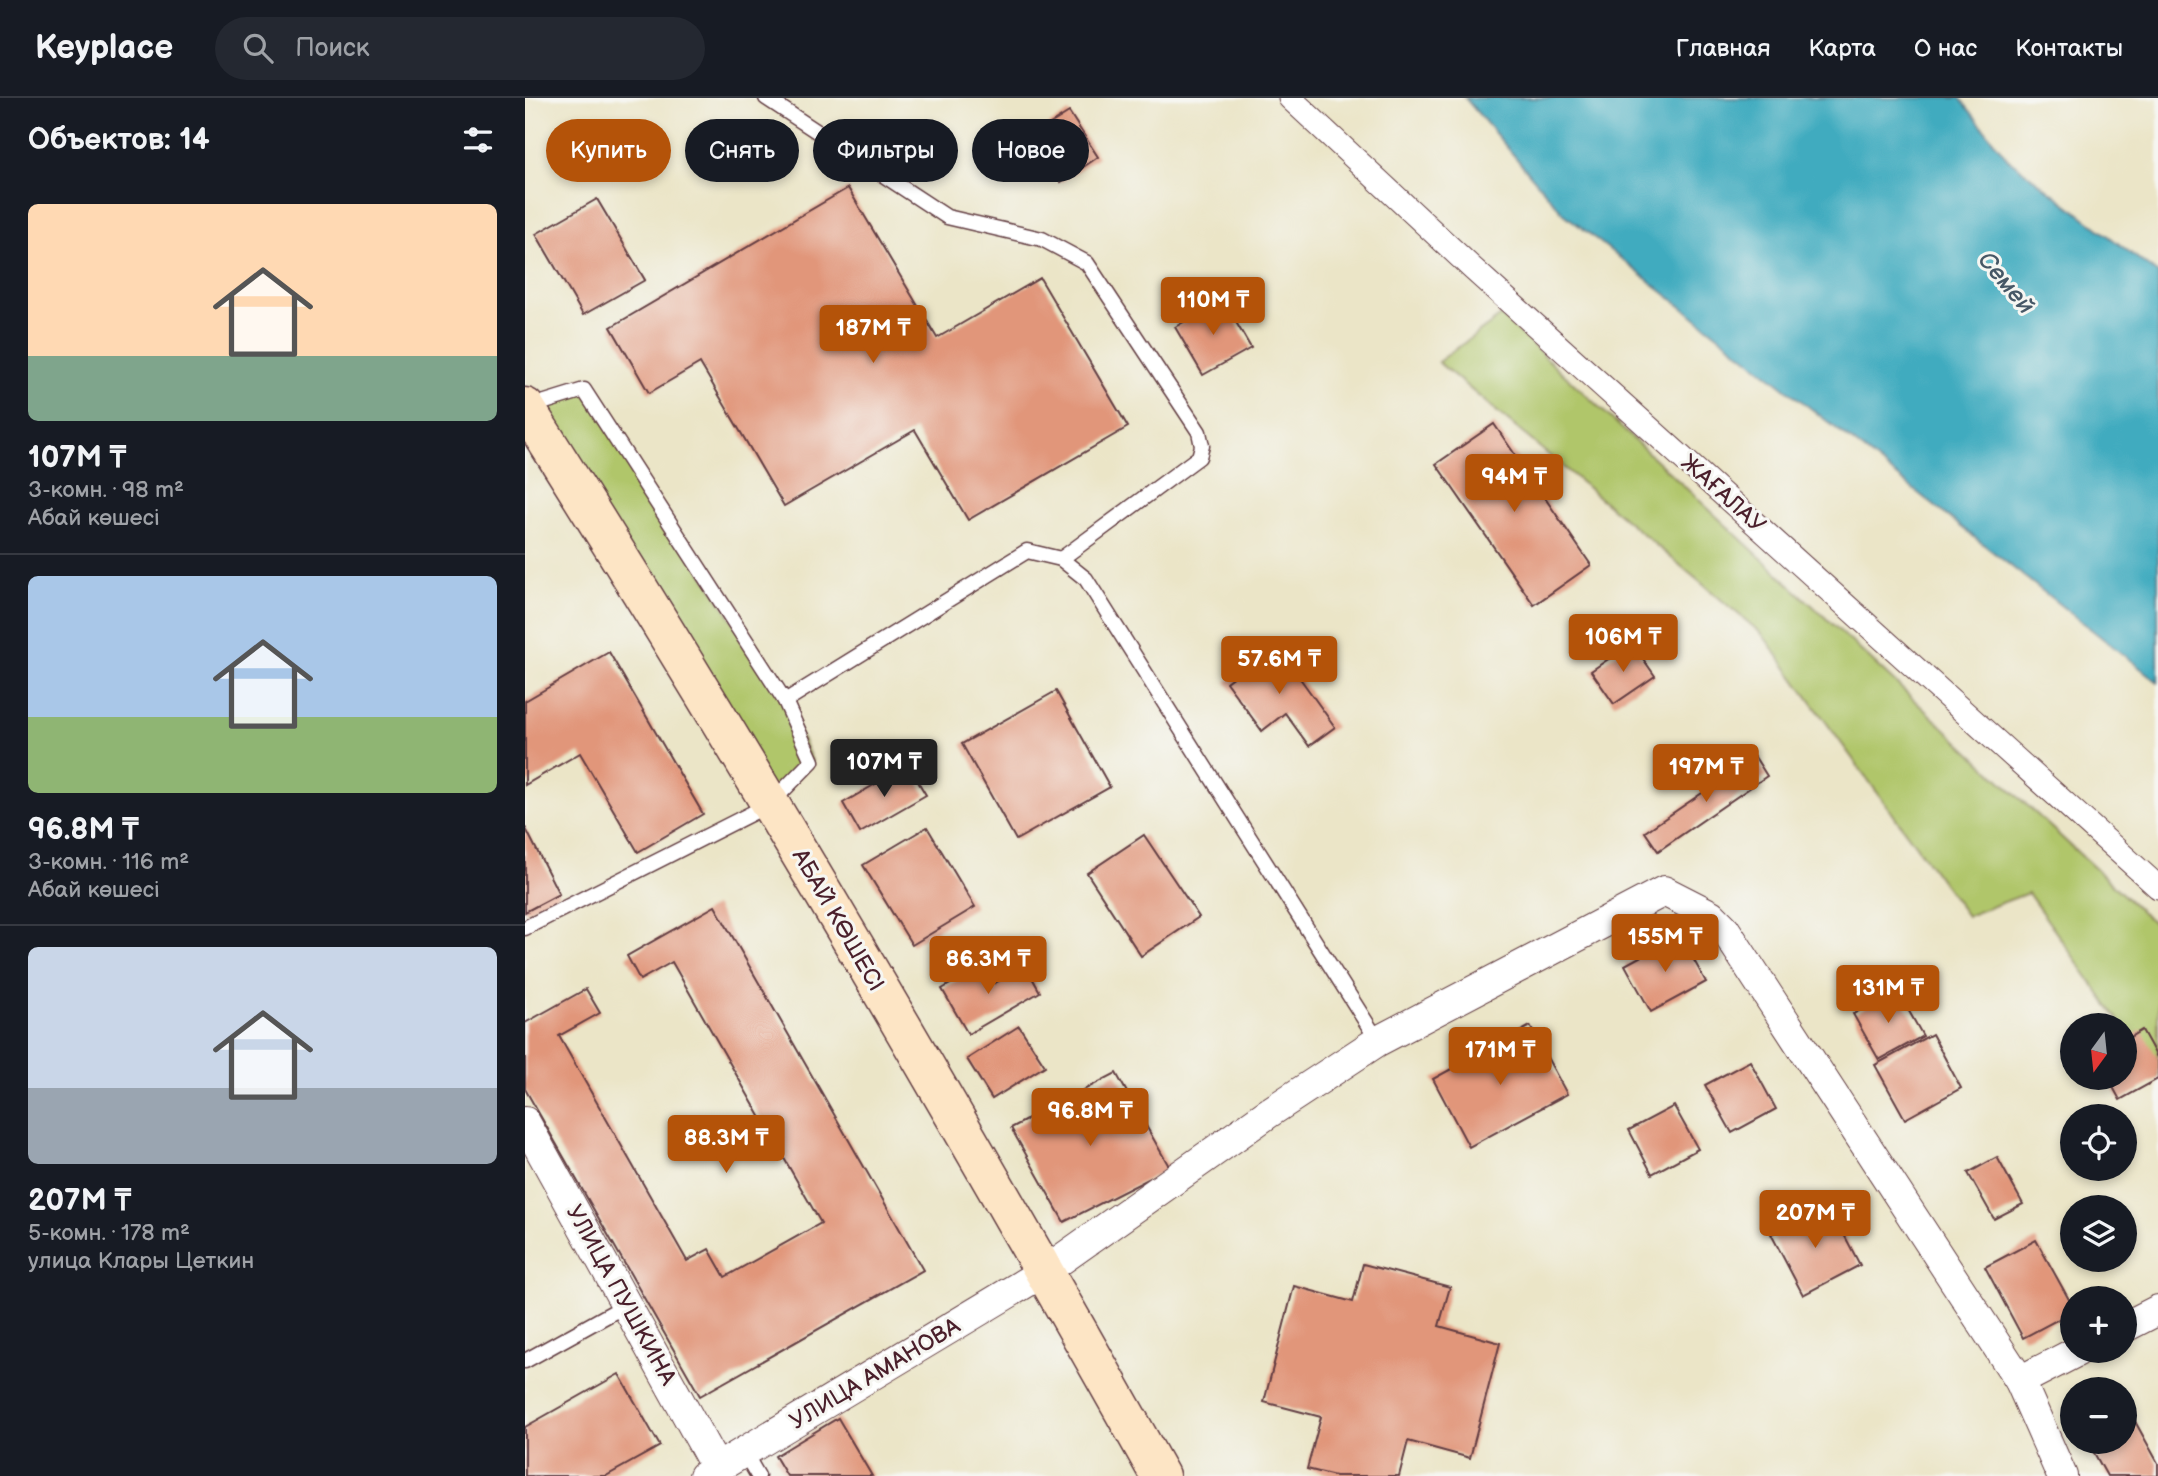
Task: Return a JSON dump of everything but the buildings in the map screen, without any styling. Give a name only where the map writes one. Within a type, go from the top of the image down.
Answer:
[{"type":"main road","name":"АБАЙ КӨШЕСІ","points":[[525,408],[770,804],[1045,1271],[1160,1476]]},
{"type":"street","name":"ЖАҒАЛАУ","points":[[1290,98],[1472,268],[2158,887]]},
{"type":"street","name":"УЛИЦА АМАНОВА","points":[[710,1472],[751,1464],[1045,1271],[1267,1114],[1378,1041],[1664,891],[1711,915],[1724,928],[2020,1381]]},
{"type":"street","name":"УЛИЦА ПУШКИНА","points":[[525,1122],[626,1305],[710,1472]]},
{"type":"street","points":[[2137,1321],[2158,1310]]},
{"type":"street","points":[[2060,1360],[2020,1381],[2062,1476]]},
{"type":"lane","points":[[766,98],[947,217],[1042,239],[1087,263],[1199,432],[1202,446],[1199,457],[1061,559]]},
{"type":"lane","points":[[525,408],[584,390],[785,701],[813,761],[770,804],[525,928]]},
{"type":"lane","points":[[785,701],[1027,551],[1061,559],[1086,579],[1378,1041]]},
{"type":"lane","points":[[525,1361],[626,1305]]},
{"type":"green space","points":[[1501,316],[2158,927],[2158,1076],[2137,1046],[2137,1013],[2113,1013],[2028,893],[1967,916],[1762,634],[1438,362]]},
{"type":"green space","points":[[584,390],[785,701],[812,761],[770,804],[526,408]]},
{"type":"water","name":"Семей","points":[[1465,98],[1960,98],[2008,159],[2158,274],[2158,682],[1563,213]]}]
